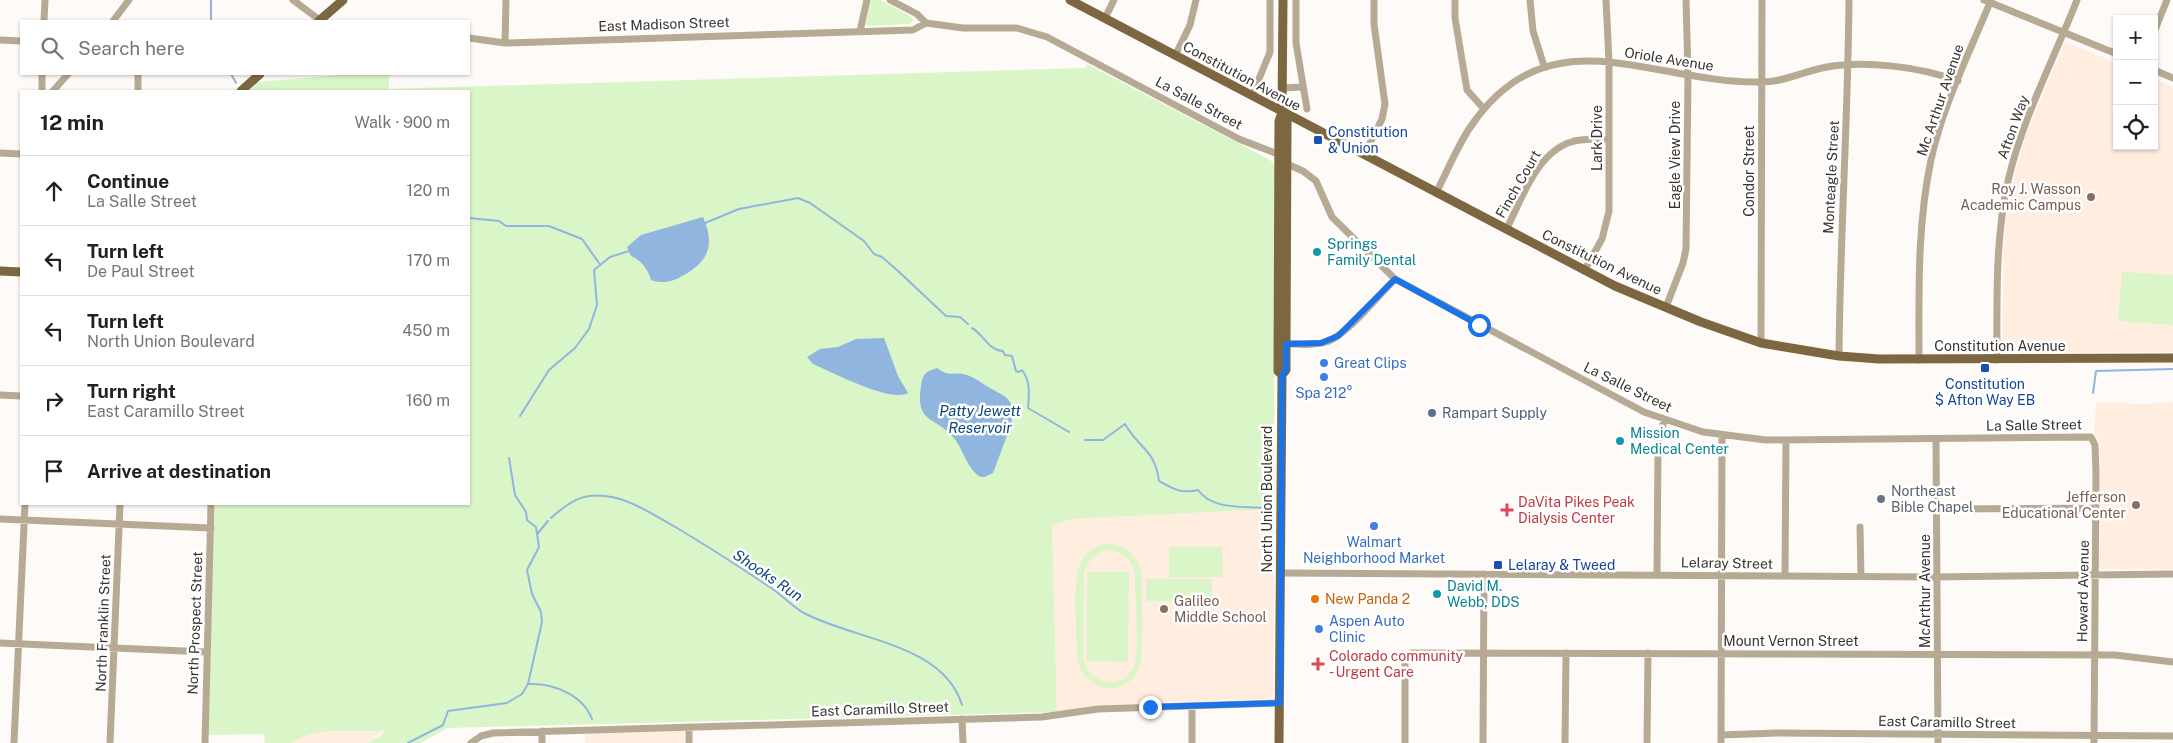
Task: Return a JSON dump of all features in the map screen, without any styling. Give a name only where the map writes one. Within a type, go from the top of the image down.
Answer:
[{"type":"main road","points":[[321,20],[343,0]]},
{"type":"main road","name":"Constitution Avenue","points":[[1070,0],[1584,271],[1666,307],[1761,343],[1839,356],[1919,360],[2173,358]]},
{"type":"main road","name":"North Union Boulevard","points":[[1280,743],[1282,375],[1286,370],[1282,343],[1278,121],[1282,113],[1283,0]]},
{"type":"main road","points":[[242,90],[259,75]]},
{"type":"main road","name":"North Union Boulevard","points":[[1282,113],[1287,122],[1282,343]]},
{"type":"main road","points":[[0,271],[20,272]]},
{"type":"street","points":[[44,20],[45,0]]},
{"type":"street","points":[[114,20],[129,0]]},
{"type":"street","points":[[293,0],[319,20]]},
{"type":"street","points":[[504,43],[506,0]]},
{"type":"street","points":[[860,32],[866,0]]},
{"type":"street","points":[[890,0],[917,14],[926,23]]},
{"type":"street","points":[[1105,18],[1114,0]]},
{"type":"street","points":[[1175,56],[1190,25],[1196,0]]},
{"type":"street","points":[[1252,96],[1270,52],[1270,0]]},
{"type":"street","points":[[1296,0],[1296,43],[1307,109]]},
{"type":"street","points":[[1364,155],[1382,119],[1386,104],[1374,24],[1374,0]]},
{"type":"street","points":[[1456,0],[1456,18],[1466,90],[1484,109]]},
{"type":"street","points":[[1530,0],[1533,31],[1544,66]]},
{"type":"street","name":"Lark Drive","points":[[1584,271],[1607,226],[1610,200],[1609,62],[1606,0]]},
{"type":"street","name":"Eagle View Drive","points":[[1666,307],[1686,249],[1688,75],[1686,0]]},
{"type":"street","name":"Condor Street","points":[[1761,343],[1762,0]]},
{"type":"street","name":"Monteagle Street","points":[[1839,356],[1841,227],[1849,0]]},
{"type":"street","name":"Afton Way","points":[[1998,360],[1998,250],[2008,180],[2022,136],[2077,0]]},
{"type":"street","points":[[2158,22],[2167,0]]},
{"type":"street","points":[[1988,1],[2113,52]]},
{"type":"street","name":"Mc Arthur Avenue","points":[[1919,360],[1920,245],[1924,203],[1935,146],[1988,1]]},
{"type":"street","name":"East Madison Street","points":[[470,38],[504,43],[860,32],[913,30],[926,23],[952,28],[1017,28],[1038,33],[1110,70]]},
{"type":"street","points":[[0,40],[20,41]]},
{"type":"street","name":"Oriole Avenue","points":[[1436,193],[1463,138],[1484,109],[1504,87],[1520,76],[1544,66],[1567,60],[1609,62],[1688,75],[1762,82],[1782,80],[1827,67],[1848,66],[1906,67],[1923,70],[1958,81]]},
{"type":"street","name":"La Salle Street","points":[[1110,70],[1239,139],[1278,154]]},
{"type":"street","points":[[2158,72],[2173,78]]},
{"type":"street","points":[[42,75],[42,90]]},
{"type":"street","points":[[54,90],[67,75]]},
{"type":"street","points":[[138,75],[138,90]]},
{"type":"street","points":[[1282,88],[1303,87]]},
{"type":"street","name":"Finch Court","points":[[1506,230],[1536,172],[1550,153],[1572,141],[1610,140]]},
{"type":"street","points":[[0,153],[20,154]]},
{"type":"street","name":"La Salle Street","points":[[1287,164],[1303,171],[1316,181],[1332,217],[1395,279],[1644,412],[1664,420],[1722,436],[1786,441],[2088,436],[2093,439]]},
{"type":"street","points":[[1282,343],[1321,343],[1338,336],[1395,279]]},
{"type":"street","points":[[0,395],[20,396]]},
{"type":"street","points":[[1657,574],[1658,447],[1664,420]]},
{"type":"street","points":[[1721,743],[1722,436]]},
{"type":"street","name":"McArthur Avenue","points":[[1936,438],[1938,739]]},
{"type":"street","name":"Howard Avenue","points":[[2093,439],[2096,445],[2094,739]]},
{"type":"street","points":[[1785,576],[1786,441]]},
{"type":"street","points":[[14,743],[25,505]]},
{"type":"street","name":"North Franklin Street","points":[[110,743],[120,505]]},
{"type":"street","name":"North Prospect Street","points":[[205,743],[206,652],[212,505]]},
{"type":"street","points":[[1937,509],[2096,508]]},
{"type":"street","points":[[0,519],[211,528]]},
{"type":"street","points":[[1860,528],[1861,576]]},
{"type":"street","name":"Lelaray Street","points":[[1281,573],[1938,577],[2173,574]]},
{"type":"street","points":[[1484,574],[1484,743]]},
{"type":"street","points":[[0,643],[206,652]]},
{"type":"street","points":[[1565,743],[1566,653]]},
{"type":"street","points":[[1647,743],[1648,653]]},
{"type":"street","name":"Mount Vernon Street","points":[[1405,743],[1405,659],[1408,654],[2115,655],[2173,662]]},
{"type":"street","name":"East Caramillo Street","points":[[471,743],[481,736],[493,732],[1052,716],[1098,709],[1280,703]]},
{"type":"street","points":[[1192,706],[1192,743]]},
{"type":"street","points":[[962,719],[963,743]]},
{"type":"street","points":[[689,727],[689,743]]},
{"type":"street","points":[[542,731],[542,743]]},
{"type":"street","name":"East Caramillo Street","points":[[1721,735],[1786,733],[1938,739],[2094,739],[2173,736]]},
{"type":"shaded area","name":"Roy J. Wasson Academic Campus","points":[[2065,42],[2113,61],[2113,150],[2158,150],[2158,81],[2173,87],[2173,352],[2002,353],[2004,233],[2012,187],[2025,137]]},
{"type":"shaded area","name":"Jefferson Educational Center","points":[[2096,402],[2144,404],[2173,402],[2173,569],[2101,569],[2099,567],[2100,444],[2094,432]]},
{"type":"shaded area","name":"Galileo Middle School","points":[[1274,509],[1273,694],[1270,699],[1098,705],[1057,712],[1052,525],[1072,519]]},
{"type":"shaded area","points":[[384,731],[367,743],[276,743],[276,733]]},
{"type":"shaded area","points":[[685,731],[684,743],[585,743],[585,734]]},
{"type":"green space","points":[[871,0],[880,0],[910,16],[913,20],[911,24],[867,26]]},
{"type":"green space","points":[[1087,64],[1270,160],[1275,165],[1274,509],[1072,519],[1052,525],[1057,712],[447,728],[421,743],[367,743],[382,735],[384,731],[323,732],[311,734],[292,743],[265,743],[264,734],[207,735],[215,505],[470,505],[470,90],[249,90],[259,82],[340,75],[389,75],[389,89],[1085,68]]},
{"type":"green space","points":[[2122,272],[2173,275],[2173,325],[2118,321]]},
{"type":"green space","points":[[1103,545],[1121,546],[1127,549],[1136,558],[1142,578],[1141,659],[1133,678],[1125,685],[1115,688],[1105,688],[1086,678],[1080,669],[1077,657],[1076,583],[1078,572],[1085,556],[1091,550]],"holes":[[[1105,550],[1111,550],[1126,557],[1134,570],[1137,643],[1135,662],[1131,672],[1124,678],[1108,682],[1092,675],[1086,667],[1083,658],[1084,572],[1091,558]]]},
{"type":"green space","points":[[1169,547],[1222,547],[1223,577],[1169,577]]},
{"type":"green space","points":[[1087,572],[1129,572],[1128,662],[1086,661]]},
{"type":"green space","points":[[1146,579],[1212,579],[1212,601],[1146,601]]},
{"type":"water","points":[[703,217],[709,235],[707,251],[699,264],[680,277],[664,282],[651,280],[644,265],[631,256],[627,247],[641,235]]},
{"type":"water","points":[[884,338],[898,376],[908,393],[900,395],[888,394],[875,390],[813,364],[807,357],[820,349],[838,347],[856,339]]},
{"type":"water","name":"Patty Jewett Reservoir","points":[[937,368],[945,373],[963,374],[972,377],[1005,397],[1011,404],[1011,425],[993,473],[988,476],[981,477],[975,472],[953,437],[928,418],[921,407],[922,379],[927,372]]},
{"type":"waterway","name":"Shooks Run","points":[[211,0],[211,20]]},
{"type":"waterway","name":"Shooks Run","points":[[232,75],[236,83]]},
{"type":"waterway","name":"Shooks Run","points":[[705,223],[739,209],[798,198],[810,203],[864,241],[874,254],[882,257],[946,316],[960,317],[968,324]]},
{"type":"waterway","name":"Shooks Run","points":[[470,218],[499,221],[506,226],[549,226],[582,239],[599,263]]},
{"type":"waterway","name":"Shooks Run","points":[[520,416],[549,370],[575,348],[589,329],[597,305],[594,270],[610,257],[629,251]]},
{"type":"waterway","name":"Shooks Run","points":[[972,328],[993,348],[1003,351],[1005,355],[1012,356],[1016,371],[1022,370],[1028,384],[1028,408],[1069,432]]},
{"type":"waterway","name":"Shooks Run","points":[[2093,393],[2096,371],[2173,369]]},
{"type":"waterway","name":"Shooks Run","points":[[1085,440],[1103,440],[1125,424],[1150,455],[1157,470],[1159,481],[1177,490],[1198,490],[1211,501],[1219,504],[1264,508]]},
{"type":"waterway","name":"Shooks Run","points":[[408,743],[443,725],[448,711],[507,703],[522,694],[528,684],[542,622],[541,612],[532,594],[527,570],[539,547],[536,527],[527,520],[526,512],[515,495],[509,458]]},
{"type":"waterway","name":"Shooks Run","points":[[551,518],[574,501],[590,496],[609,496],[635,505],[726,558],[774,590],[804,613],[824,622],[895,646],[917,656],[936,668],[952,684],[962,705]]},
{"type":"waterway","name":"Shooks Run","points":[[538,533],[548,521]]},
{"type":"waterway","name":"Shooks Run","points":[[529,684],[548,686],[566,692],[582,703],[592,719]]},
{"type":"place","name":"Constitution & Union","points":[[1318,140]]},
{"type":"place","name":"Roy J. Wasson Academic Campus","points":[[2091,197]]},
{"type":"place","name":"Springs Family Dental","points":[[1317,252]]},
{"type":"place","name":"Great Clips","points":[[1324,363]]},
{"type":"place","name":"Constitution $ Afton Way EB","points":[[1985,368]]},
{"type":"place","name":"Spa 212°","points":[[1324,377]]},
{"type":"place","name":"Rampart Supply","points":[[1432,413]]},
{"type":"place","name":"Mission Medical Center","points":[[1620,441]]},
{"type":"place","name":"Northeast Bible Chapel","points":[[1881,499]]},
{"type":"place","name":"Jefferson Educational Center","points":[[2136,505]]},
{"type":"place","name":"DaVita Pikes Peak Dialysis Center","points":[[1507,510]]},
{"type":"place","name":"Walmart Neighborhood Market","points":[[1374,526]]},
{"type":"place","name":"Lelaray & Tweed","points":[[1498,565]]},
{"type":"place","name":"David M. Webb, DDS","points":[[1437,594]]},
{"type":"place","name":"New Panda 2","points":[[1315,599]]},
{"type":"place","name":"Galileo Middle School","points":[[1164,609]]},
{"type":"place","name":"Aspen Auto Clinic","points":[[1319,629]]},
{"type":"place","name":"Colorado community - Urgent Care","points":[[1318,664]]},
{"type":"route","points":[[1150,707],[1280,703],[1282,375],[1286,370],[1286,344],[1316,344],[1338,336],[1395,279],[1408,288],[1479,325]]}]
